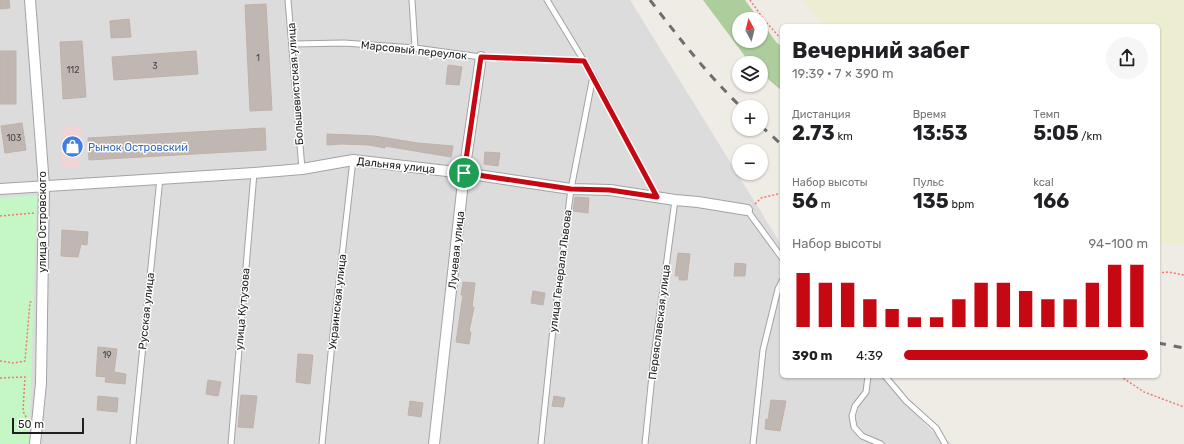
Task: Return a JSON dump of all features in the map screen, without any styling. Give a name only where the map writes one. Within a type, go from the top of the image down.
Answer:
[{"type":"street","name":"улица Островского","points":[[30,0],[44,186],[41,383],[36,441]]},
{"type":"street","name":"Лучевая улица","points":[[434,444],[464,173],[481,57]]},
{"type":"street","name":"Дальняя улица","points":[[0,189],[254,173],[302,169],[353,160],[464,173],[571,189],[610,190],[748,210]]},
{"type":"lane","name":"Большевистская улица","points":[[288,0],[293,44],[302,169]]},
{"type":"lane","points":[[412,0],[415,48]]},
{"type":"lane","points":[[547,0],[593,76],[657,197]]},
{"type":"lane","name":"Марсовый переулок","points":[[293,44],[344,43],[415,48],[481,57],[584,61]]},
{"type":"lane","name":"улица Генерала Львова","points":[[541,444],[553,330],[571,189],[593,76]]},
{"type":"lane","name":"Украинская улица","points":[[322,444],[353,160]]},
{"type":"lane","name":"улица Кутузова","points":[[231,444],[254,173]]},
{"type":"lane","name":"Русская улица","points":[[133,444],[160,178]]},
{"type":"lane","name":"Переяславская улица","points":[[645,444],[654,356],[675,200]]},
{"type":"lane","points":[[748,210],[780,255]]},
{"type":"lane","points":[[753,444],[763,350],[780,285]]},
{"type":"lane","points":[[868,378],[866,392],[855,406],[852,416],[854,426],[862,436],[881,444]]},
{"type":"lane","points":[[888,378],[906,401],[936,428],[946,444]]},
{"type":"path","points":[[750,0],[765,21],[780,38]]},
{"type":"path","points":[[748,210],[761,198],[780,193]]},
{"type":"path","points":[[0,216],[43,213]]},
{"type":"path","points":[[1160,273],[1168,272],[1184,275]]},
{"type":"path","points":[[0,361],[14,363],[25,361],[30,302],[42,302]]},
{"type":"path","points":[[0,378],[25,377],[23,411],[36,441]]},
{"type":"path","points":[[1123,378],[1144,392],[1184,407]]},
{"type":"shaded area","points":[[0,0],[630,0],[732,165],[732,180],[741,180],[780,243],[780,378],[883,378],[930,429],[952,444],[0,444]]},
{"type":"shaded area","name":"Рынок Островский","points":[[63,126],[82,127],[80,168],[61,167]]},
{"type":"green space","points":[[703,0],[745,0],[754,12],[732,12],[732,39]]},
{"type":"green space","points":[[804,0],[1184,0],[1184,243],[1160,243],[1160,24],[824,24],[813,13]]},
{"type":"green space","points":[[768,31],[780,45],[780,89],[768,79],[768,56],[745,56],[739,48],[768,48]]},
{"type":"green space","points":[[37,195],[29,444],[0,444],[0,198]]},
{"type":"building","points":[[0,0],[9,0],[10,8],[0,9]]},
{"type":"building","points":[[266,4],[272,110],[250,111],[245,5]]},
{"type":"building","points":[[129,19],[131,37],[111,38],[110,21]]},
{"type":"building","points":[[82,41],[86,97],[63,99],[60,42]]},
{"type":"building","points":[[0,51],[16,51],[16,104],[0,104]]},
{"type":"building","points":[[196,51],[198,74],[114,80],[112,57]]},
{"type":"building","points":[[448,65],[462,67],[459,85],[446,84]]},
{"type":"building","points":[[22,123],[26,150],[5,153],[1,126]]},
{"type":"building","points":[[265,128],[266,150],[89,160],[88,138]]},
{"type":"building","points":[[327,134],[374,136],[418,143],[453,146],[451,157],[385,146],[385,148],[369,145],[327,145]]},
{"type":"building","points":[[485,152],[500,153],[498,166],[484,164]]},
{"type":"building","points":[[575,197],[589,198],[588,213],[573,211]]},
{"type":"building","points":[[62,230],[88,232],[87,245],[81,244],[78,257],[61,256]]},
{"type":"building","points":[[678,253],[690,254],[687,280],[679,280],[679,276],[675,276]]},
{"type":"building","points":[[735,263],[746,264],[745,276],[734,276]]},
{"type":"building","points":[[463,282],[475,283],[472,307],[474,307],[469,332],[471,332],[469,344],[456,342],[463,295],[461,295]]},
{"type":"building","points":[[533,291],[545,293],[543,305],[531,303]]},
{"type":"building","points":[[98,347],[117,349],[114,372],[126,374],[125,384],[105,382],[106,377],[96,376]]},
{"type":"building","points":[[298,354],[313,355],[310,384],[296,382]]},
{"type":"building","points":[[208,380],[221,382],[218,396],[206,394]]},
{"type":"building","points":[[241,395],[257,396],[253,428],[238,427]]},
{"type":"building","points":[[98,396],[118,398],[117,412],[97,410]]},
{"type":"building","points":[[554,396],[565,398],[563,407],[552,406]]},
{"type":"building","points":[[771,400],[786,401],[780,431],[765,429]]},
{"type":"building","points":[[410,401],[423,403],[421,417],[408,415]]},
{"type":"railway","points":[[650,0],[705,69],[735,100]]},
{"type":"railway","points":[[768,132],[780,143]]},
{"type":"railway","points":[[1160,343],[1184,348]]},
{"type":"place","name":"Рынок Островский","points":[[72,147]]},
{"type":"route","points":[[481,57],[584,61],[657,197],[610,190],[571,189],[464,173],[481,57]]}]
